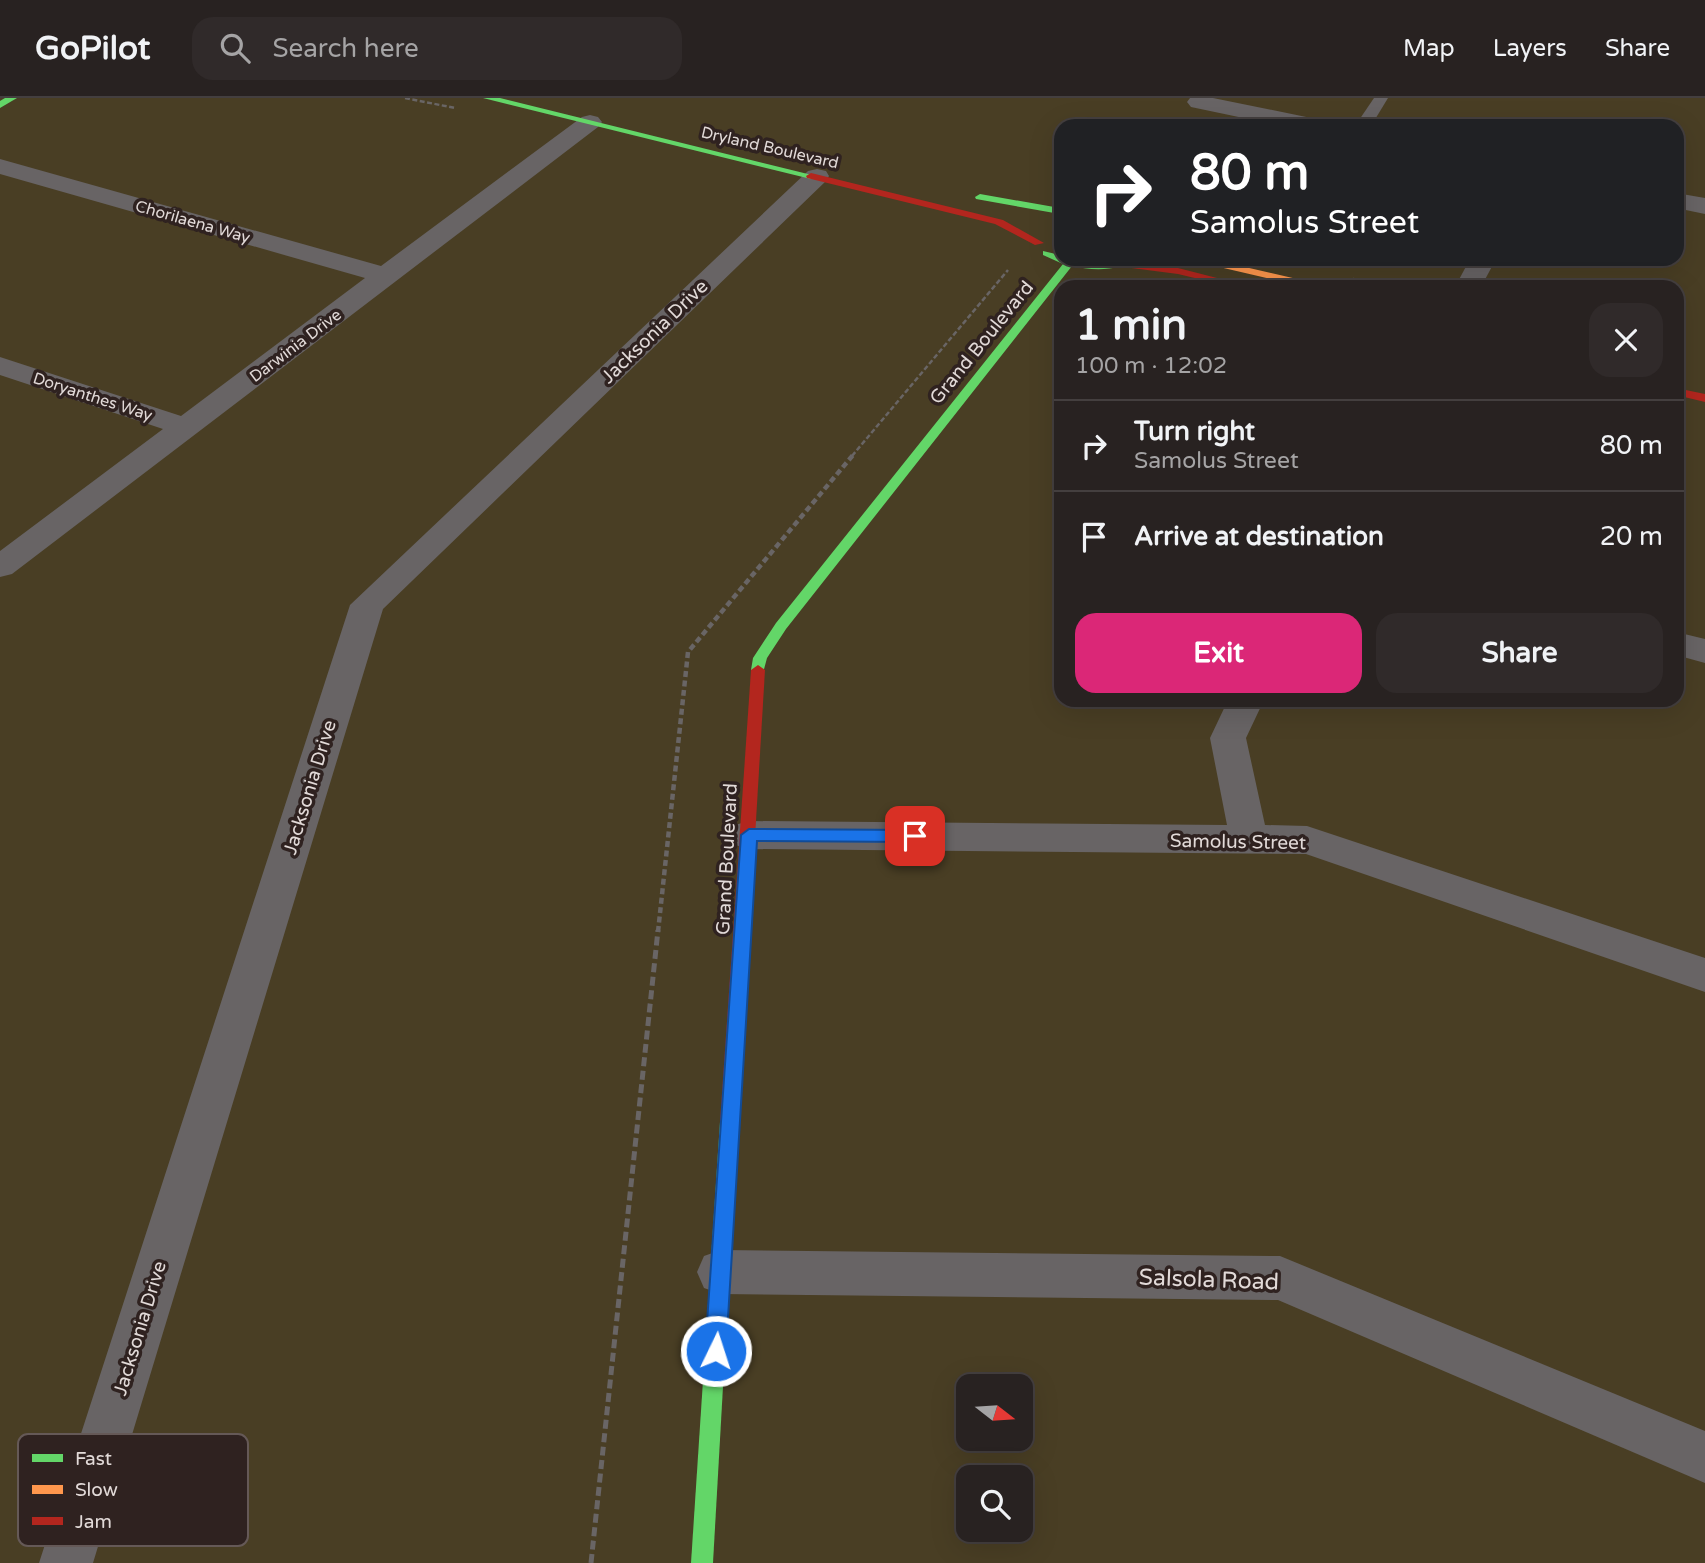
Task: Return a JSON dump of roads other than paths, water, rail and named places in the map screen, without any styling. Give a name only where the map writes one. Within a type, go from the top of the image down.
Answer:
[{"type":"street","points":[[0,105],[12,98]]},
{"type":"street","name":"Dryland Boulevard","points":[[488,98],[590,122],[820,165],[999,222],[1039,243],[1046,253],[1054,256]]},
{"type":"street","name":"Dryland Boulevard","points":[[554,98],[686,128]]},
{"type":"street","points":[[1196,106],[1274,119]]},
{"type":"street","name":"Darwinia Drive","points":[[0,567],[590,122]]},
{"type":"street","name":"Jacksonia Drive","points":[[107,1434],[367,605],[820,165]]},
{"type":"street","name":"Chorilaena Way","points":[[0,166],[386,275]]},
{"type":"street","points":[[960,193],[1054,213]]},
{"type":"street","points":[[1684,202],[1705,206]]},
{"type":"street","points":[[1039,243],[1039,231],[1054,218]]},
{"type":"street","name":"Grand Boulevard","points":[[1056,280],[1067,266]]},
{"type":"street","points":[[1149,266],[1216,280]]},
{"type":"street","points":[[1230,266],[1290,280]]},
{"type":"street","name":"Grand Boulevard","points":[[702,1563],[757,682],[761,658],[781,626],[1054,282]]},
{"type":"street","name":"Doryanthes Way","points":[[0,366],[186,427]]},
{"type":"street","points":[[1684,393],[1705,398]]},
{"type":"street","points":[[1684,645],[1705,651]]},
{"type":"street","points":[[1243,707],[1228,738],[1249,840]]},
{"type":"street","name":"Samolus Street","points":[[749,835],[1307,840],[1705,975]]},
{"type":"street","name":"Salsola Road","points":[[721,1272],[1280,1278],[1705,1457]]},
{"type":"street","name":"Jacksonia Drive","points":[[66,1563],[71,1546]]},
{"type":"lane","points":[[1368,119],[1381,98]]}]
